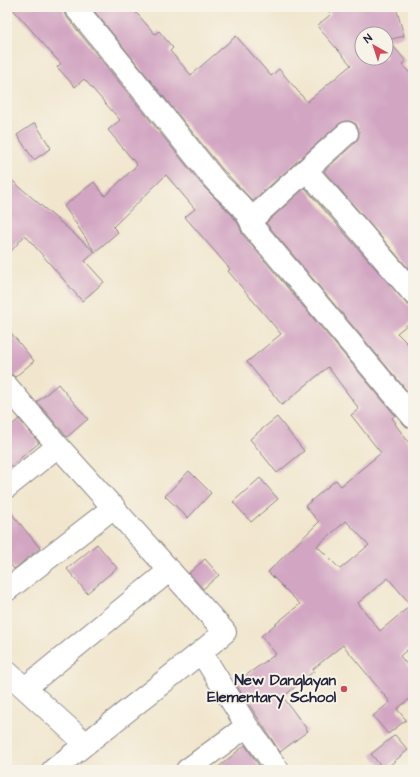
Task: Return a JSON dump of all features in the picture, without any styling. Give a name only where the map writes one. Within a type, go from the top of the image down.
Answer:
[{"type":"street","points":[[75,7],[215,180],[242,208],[251,220],[253,227],[413,415]]},
{"type":"street","points":[[251,220],[347,133]]},
{"type":"street","points":[[306,170],[413,293]]},
{"type":"street","points":[[7,386],[58,446],[225,632],[53,770]]},
{"type":"street","points":[[7,487],[58,446]]},
{"type":"street","points":[[7,590],[114,507]]},
{"type":"street","points":[[25,688],[170,570]]},
{"type":"street","points":[[201,652],[247,726],[278,770]]},
{"type":"street","points":[[7,672],[86,744]]},
{"type":"street","points":[[187,770],[247,726]]},
{"type":"building","points":[[11,7],[63,7],[65,15],[203,186],[232,215],[239,225],[243,235],[395,415],[392,418],[396,423],[395,424],[413,448],[413,645],[400,656],[413,672],[413,696],[397,709],[406,720],[388,734],[373,716],[390,702],[343,645],[313,669],[314,671],[283,697],[308,731],[280,752],[235,683],[276,654],[261,636],[300,604],[268,572],[319,522],[305,506],[336,480],[341,486],[381,453],[351,415],[359,409],[328,367],[282,405],[247,362],[281,334],[228,271],[230,269],[185,217],[195,209],[166,175],[113,227],[118,232],[95,252],[64,206],[94,182],[105,196],[137,165],[108,130],[120,120],[84,79],[75,87],[57,67],[61,64]],"holes":[[[346,521],[369,545],[340,569],[317,546]],[[388,578],[411,605],[380,631],[358,603]]]},
{"type":"building","points":[[91,7],[131,7],[155,34],[159,31],[173,48],[170,51],[191,75],[236,36],[271,76],[279,69],[307,102],[351,65],[317,26],[331,14],[325,7],[396,7],[404,36],[394,38],[394,26],[354,26],[354,66],[394,66],[394,47],[406,61],[402,64],[413,77],[413,274],[324,171],[356,142],[359,136],[359,131],[356,124],[350,121],[345,121],[339,124],[253,201],[223,170]]},
{"type":"building","points":[[35,123],[51,148],[34,160],[17,135]]},
{"type":"building","points":[[7,176],[95,252],[85,261],[104,282],[82,301],[25,235],[7,256]]},
{"type":"building","points":[[305,188],[404,301],[408,305],[413,305],[413,320],[397,333],[413,349],[413,398],[266,223]]},
{"type":"building","points":[[7,328],[34,361],[15,377],[11,374],[7,374]]},
{"type":"building","points":[[58,384],[88,419],[67,437],[37,402]]},
{"type":"building","points":[[277,417],[304,451],[277,473],[250,439]]},
{"type":"building","points":[[19,419],[39,443],[7,469],[7,429]]},
{"type":"building","points":[[189,471],[211,493],[188,518],[165,496]]},
{"type":"building","points":[[260,478],[278,499],[251,522],[233,502]]},
{"type":"building","points":[[7,508],[40,548],[14,569],[7,560]]},
{"type":"building","points":[[97,544],[117,568],[87,593],[67,569]]},
{"type":"building","points":[[205,559],[219,575],[203,589],[189,573]]},
{"type":"building","points":[[395,735],[408,750],[384,770],[371,754]]},
{"type":"building","points":[[245,745],[260,767],[256,770],[215,770]]},
{"type":"place","name":"New Danglayan Elementary School","points":[[344,689]]}]
